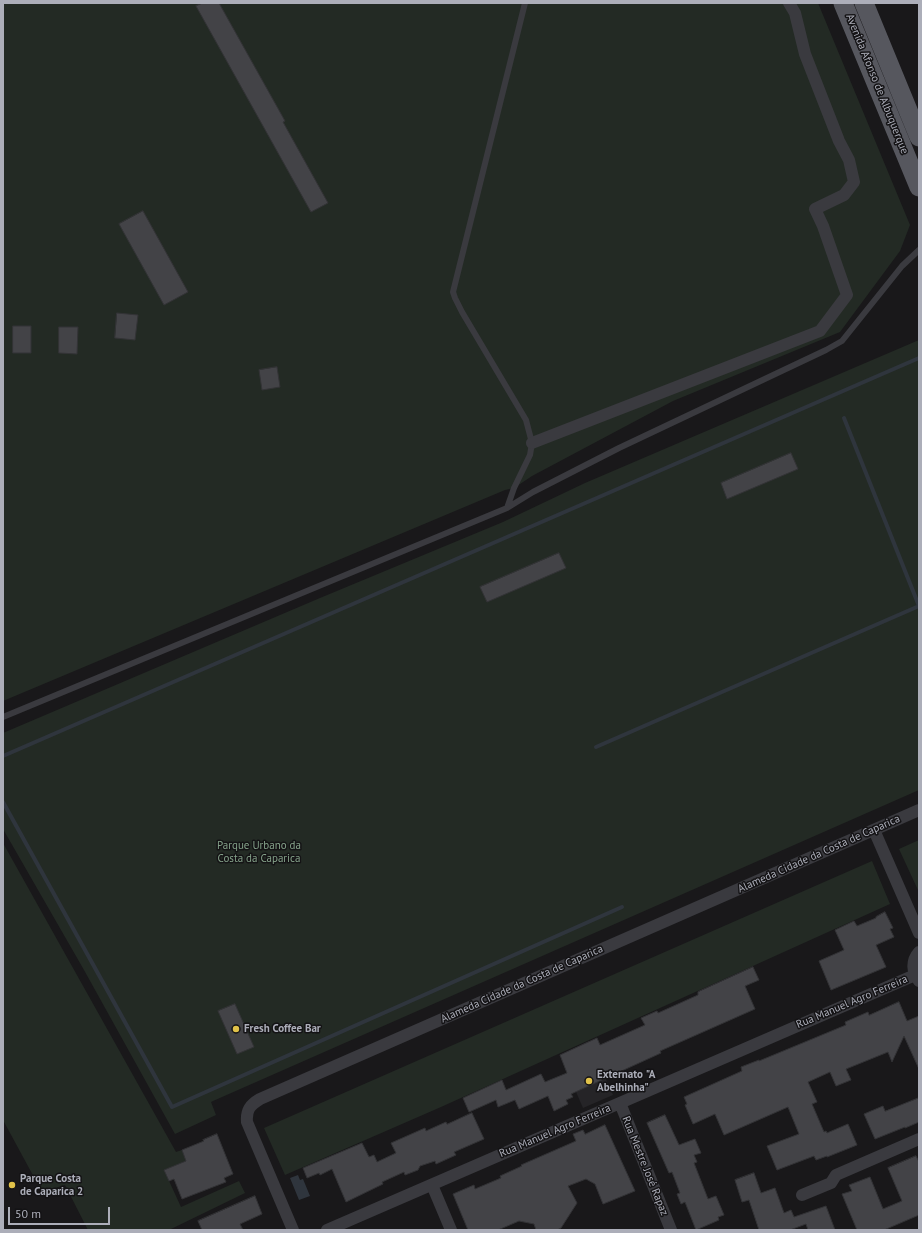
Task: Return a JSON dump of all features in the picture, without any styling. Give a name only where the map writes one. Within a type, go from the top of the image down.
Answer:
[{"type":"main road","name":"Avenida Afonso de Albuquerque","points":[[843,3],[919,186]]},
{"type":"main road","name":"Avenida Afonso de Albuquerque","points":[[864,3],[919,137]]},
{"type":"street","points":[[532,443],[820,331],[847,294],[823,226],[815,209],[844,195],[854,182],[849,160],[839,141],[805,54],[795,13],[789,3]]},
{"type":"street","name":"Alameda Cidade da Costa de Caparica","points":[[293,1230],[247,1122],[247,1110],[252,1104],[267,1096],[919,810]]},
{"type":"street","points":[[874,830],[919,933]]},
{"type":"street","points":[[917,978],[913,964],[919,952]]},
{"type":"street","name":"Rua Manuel Agro Ferreira","points":[[327,1230],[620,1103],[917,978]]},
{"type":"street","name":"Rua Mestre José Rapaz","points":[[620,1103],[671,1230]]},
{"type":"street","points":[[802,1195],[831,1183],[836,1175],[919,1139]]},
{"type":"street","points":[[432,1185],[451,1230]]},
{"type":"lane","points":[[507,508],[514,488],[530,455],[532,443],[526,420],[462,312],[455,298],[454,292],[526,3]]},
{"type":"lane","points":[[3,717],[507,508],[533,492],[619,448],[842,341],[902,266],[919,250]]},
{"type":"shaded area","name":"Externato \"A Abelhinha\"","points":[[589,1041],[613,1095],[583,1108],[560,1055]]},
{"type":"shaded area","points":[[298,1175],[300,1180],[303,1179],[310,1196],[299,1200],[290,1178]]},
{"type":"green space","points":[[3,3],[818,3],[910,225],[900,251],[840,332],[673,401],[532,476],[514,488],[505,490],[3,701]]},
{"type":"green space","name":"Parque Urbano da Costa da Caparica","points":[[919,340],[919,790],[213,1101],[211,1102],[216,1115],[175,1134],[84,970],[3,829],[3,733],[503,522],[585,483]]},
{"type":"green space","points":[[919,840],[919,889],[918,890],[899,849]]},
{"type":"green space","points":[[3,843],[176,1152],[182,1150],[186,1161],[164,1170],[181,1207],[239,1181],[245,1193],[169,1230],[88,1230],[65,1185],[42,1192],[3,1120]]},
{"type":"green space","points":[[872,861],[890,904],[441,1107],[285,1175],[264,1128]]},
{"type":"building","points":[[203,3],[219,3],[285,121],[283,122],[328,203],[311,212],[196,6]]},
{"type":"building","points":[[143,211],[188,292],[164,305],[119,224]]},
{"type":"building","points":[[117,313],[138,315],[135,340],[115,338]]},
{"type":"building","points":[[13,326],[31,326],[31,353],[13,353]]},
{"type":"building","points":[[59,327],[78,327],[77,354],[59,353]]},
{"type":"building","points":[[277,367],[280,387],[262,390],[259,370]]},
{"type":"building","points":[[791,453],[798,469],[727,499],[721,483]]},
{"type":"building","points":[[559,553],[566,568],[487,602],[480,587]]},
{"type":"building","points":[[885,912],[893,928],[890,929],[894,937],[876,945],[886,967],[831,990],[819,961],[844,950],[835,930],[854,921],[857,926],[876,918]]},
{"type":"building","points":[[753,967],[759,980],[745,986],[755,1009],[660,1051],[661,1053],[571,1094],[573,1097],[566,1100],[568,1104],[554,1111],[548,1096],[519,1109],[515,1100],[498,1107],[496,1100],[469,1112],[463,1098],[502,1080],[506,1090],[541,1074],[545,1082],[567,1073],[560,1055],[597,1038],[600,1045],[645,1025],[641,1018],[657,1011],[658,1013],[698,995],[698,992]]},
{"type":"building","points":[[899,1002],[907,1021],[919,1016],[919,1069],[904,1036],[892,1062],[888,1052],[846,1069],[851,1080],[836,1086],[830,1072],[808,1082],[817,1102],[812,1104],[824,1132],[826,1131],[827,1133],[848,1124],[857,1145],[827,1157],[816,1160],[814,1156],[777,1170],[767,1146],[799,1134],[788,1107],[724,1135],[715,1114],[693,1124],[685,1105],[687,1104],[684,1097],[742,1071],[741,1067],[846,1025],[845,1022],[868,1012],[869,1015]]},
{"type":"building","name":"Fresh Coffee Bar","points":[[235,1004],[254,1047],[237,1054],[218,1011]]},
{"type":"building","points":[[919,1098],[919,1122],[875,1139],[864,1114],[883,1106],[885,1111]]},
{"type":"building","points":[[472,1113],[484,1139],[454,1152],[456,1155],[436,1164],[435,1161],[420,1166],[418,1170],[405,1175],[404,1172],[382,1182],[383,1184],[346,1202],[332,1169],[320,1175],[319,1173],[307,1178],[303,1168],[362,1143],[369,1157],[374,1155],[377,1162],[396,1153],[391,1143],[425,1128],[426,1131]]},
{"type":"building","points":[[665,1115],[679,1145],[695,1139],[701,1153],[694,1155],[697,1162],[694,1163],[708,1199],[716,1196],[724,1215],[718,1217],[719,1220],[696,1230],[685,1202],[681,1204],[677,1194],[680,1193],[672,1172],[669,1173],[647,1123]]},
{"type":"building","points":[[605,1125],[635,1191],[603,1204],[595,1184],[586,1179],[568,1186],[577,1203],[561,1228],[557,1230],[536,1230],[534,1224],[519,1221],[498,1230],[468,1230],[453,1194],[474,1185],[475,1189],[501,1178],[500,1176],[522,1166],[521,1165],[576,1141],[573,1134],[583,1130],[585,1134]]},
{"type":"building","points":[[217,1134],[233,1174],[224,1178],[226,1182],[182,1199],[174,1179],[169,1181],[164,1170],[186,1161],[182,1150]]},
{"type":"building","points":[[916,1156],[919,1162],[919,1215],[884,1230],[857,1230],[842,1194],[852,1191],[849,1185],[870,1177],[883,1209],[902,1201],[888,1168]]},
{"type":"building","points":[[754,1173],[761,1193],[775,1188],[784,1213],[791,1210],[794,1217],[826,1206],[835,1230],[808,1230],[806,1224],[790,1230],[759,1230],[749,1200],[742,1202],[735,1180]]},
{"type":"building","points":[[255,1196],[262,1214],[240,1224],[243,1230],[202,1230],[198,1221]]},
{"type":"waterway","points":[[3,756],[919,358]]},
{"type":"waterway","points":[[844,418],[919,606]]},
{"type":"waterway","points":[[596,747],[919,606]]},
{"type":"waterway","points":[[3,802],[172,1107],[622,907]]},
{"type":"place","name":"Fresh Coffee Bar","points":[[236,1029]]},
{"type":"place","name":"Externato \"A Abelhinha\"","points":[[589,1081]]},
{"type":"place","name":"Parque Costa de Caparica 2","points":[[12,1185]]}]
